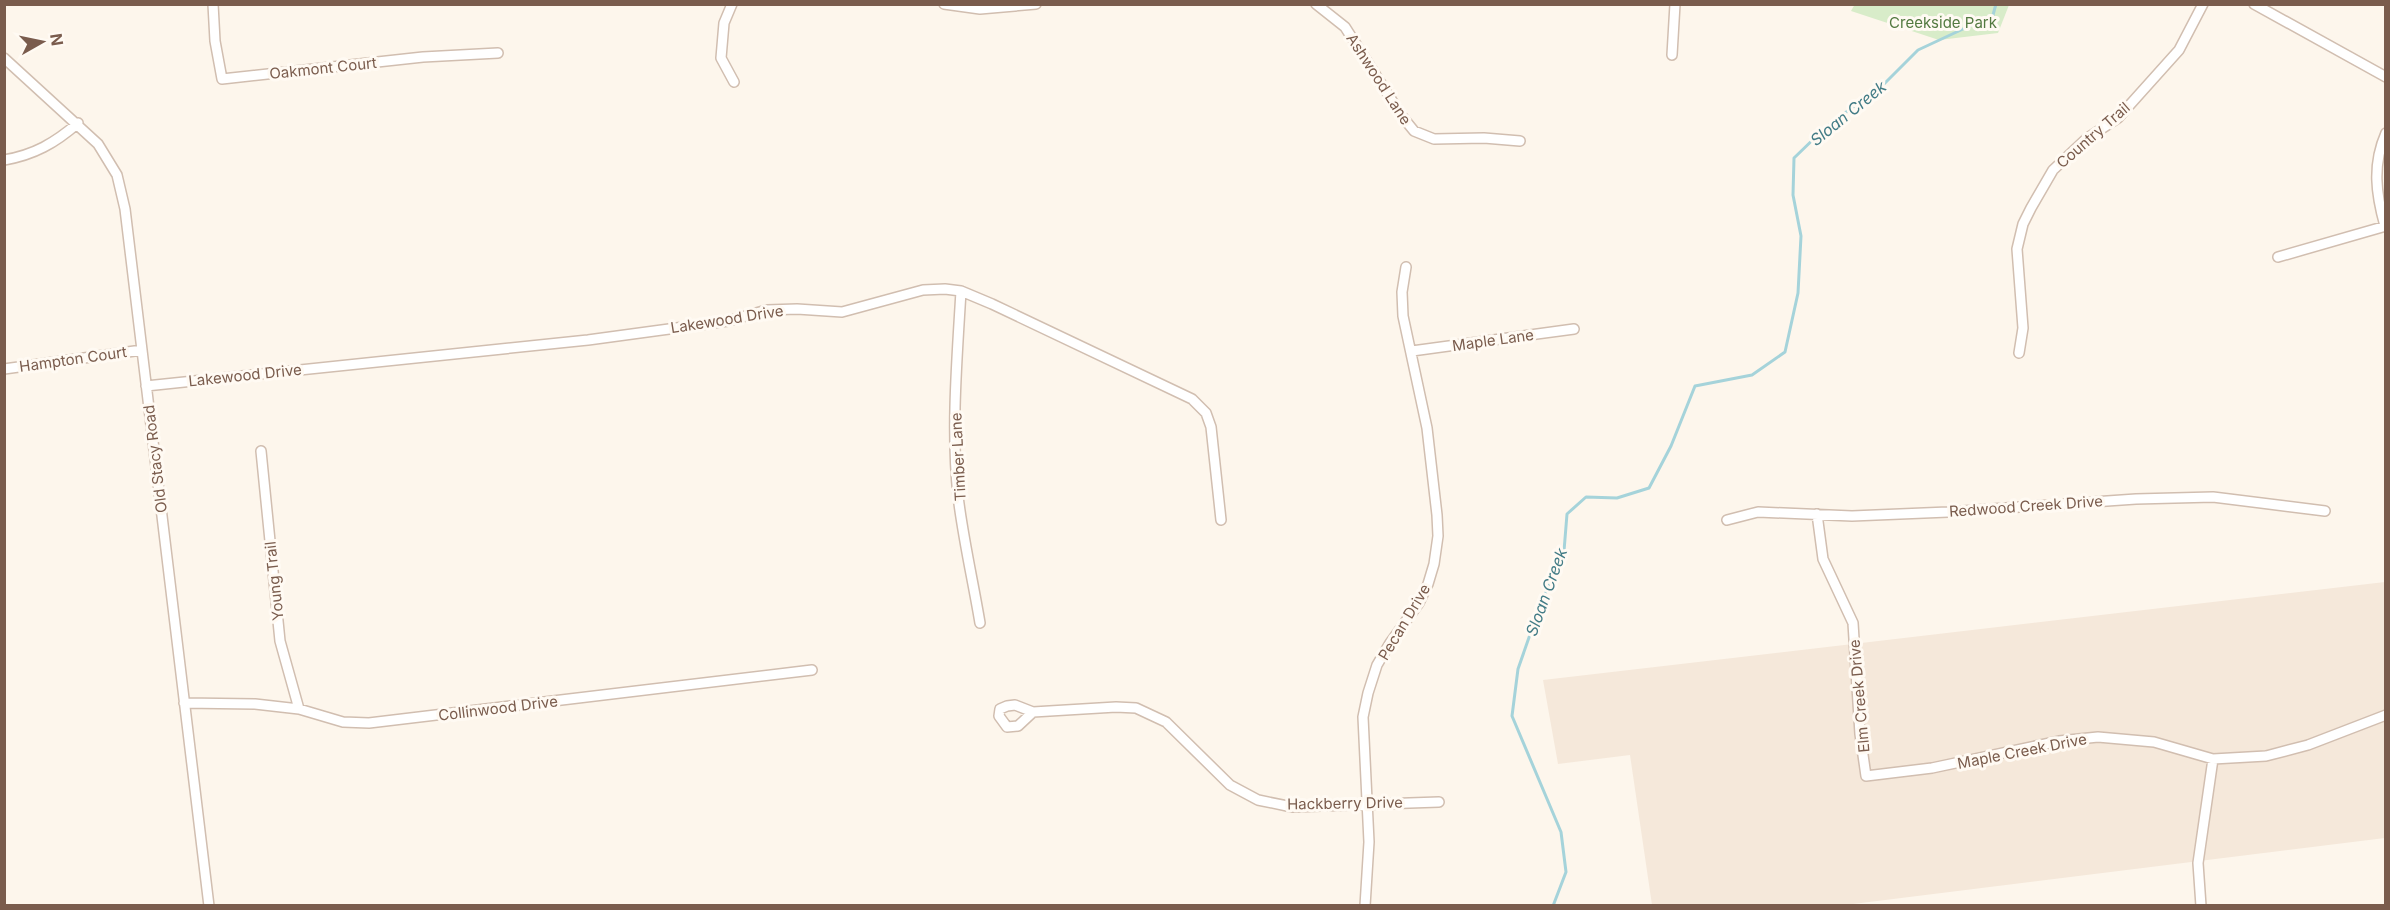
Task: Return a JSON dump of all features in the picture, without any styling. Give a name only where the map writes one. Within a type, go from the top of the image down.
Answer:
[{"type":"street","name":"Oakmont Court","points":[[213,4],[215,41],[222,79],[423,57],[498,53]]},
{"type":"street","points":[[732,4],[724,23],[721,58],[734,82]]},
{"type":"street","points":[[944,4],[980,9],[1036,4]]},
{"type":"street","name":"Ashwood Lane","points":[[1316,4],[1345,27],[1401,115],[1414,131],[1434,140],[1484,138],[1520,141]]},
{"type":"street","points":[[1672,55],[1675,4]]},
{"type":"street","name":"Country Trail","points":[[2019,353],[2023,328],[2017,249],[2031,208],[2053,170],[2086,139],[2118,117],[2180,50],[2203,4]]},
{"type":"street","points":[[2254,4],[2385,77]]},
{"type":"street","name":"Old Stacy Road","points":[[4,58],[78,123],[98,144],[117,175],[124,209],[142,350],[209,906]]},
{"type":"street","points":[[4,160],[26,157],[78,123]]},
{"type":"street","points":[[2278,257],[2385,226],[2377,195],[2378,150],[2385,133]]},
{"type":"street","name":"Pecan Drive","points":[[1365,906],[1369,873],[1363,717],[1377,665],[1419,603],[1428,584],[1438,536],[1426,428],[1403,316],[1402,292],[1406,267]]},
{"type":"street","name":"Lakewood Drive","points":[[146,386],[588,340],[728,321],[768,310],[842,312],[923,290],[945,289],[961,291],[1192,399],[1206,413],[1210,427],[1221,520]]},
{"type":"street","name":"Timber Lane","points":[[961,291],[956,387],[958,497],[980,622]]},
{"type":"street","name":"Maple Lane","points":[[1412,351],[1574,329]]},
{"type":"street","name":"Hampton Court","points":[[4,369],[142,350]]},
{"type":"street","name":"Young Trail","points":[[261,451],[280,641],[299,709]]},
{"type":"street","name":"Redwood Creek Drive","points":[[1727,520],[1758,512],[1852,516],[1948,512],[2125,499],[2213,497],[2325,511]]},
{"type":"street","name":"Elm Creek Drive","points":[[1817,514],[1823,559],[1853,623],[1860,734],[1866,776]]},
{"type":"street","name":"Collinwood Drive","points":[[184,703],[255,704],[299,709],[344,722],[369,723],[812,670]]},
{"type":"street","name":"Hackberry Drive","points":[[1033,712],[1136,708],[1166,722],[1230,785],[1258,800],[1292,807],[1439,802]]},
{"type":"street","name":"Maple Creek Drive","points":[[1866,776],[1932,768],[2059,741],[2098,737],[2154,741],[2213,759],[2266,756],[2308,745],[2385,715]]},
{"type":"street","points":[[2201,906],[2198,863],[2213,759]]},
{"type":"shaded area","points":[[2385,582],[2385,838],[1845,905],[1652,905],[1630,755],[1558,764],[1543,680]]},
{"type":"green space","name":"Creekside Park","points":[[1855,4],[2009,5],[1998,33],[1939,40],[1851,11]]},
{"type":"waterway","name":"Sloan Creek","points":[[1553,906],[1566,872],[1561,832],[1512,716],[1518,669],[1540,606],[1564,551],[1567,514],[1586,497],[1617,498],[1649,488],[1671,446],[1695,386],[1752,375],[1785,352],[1798,293],[1801,236],[1793,195],[1794,158],[1825,128],[1885,83],[1918,50],[1993,15],[1996,4]]}]
